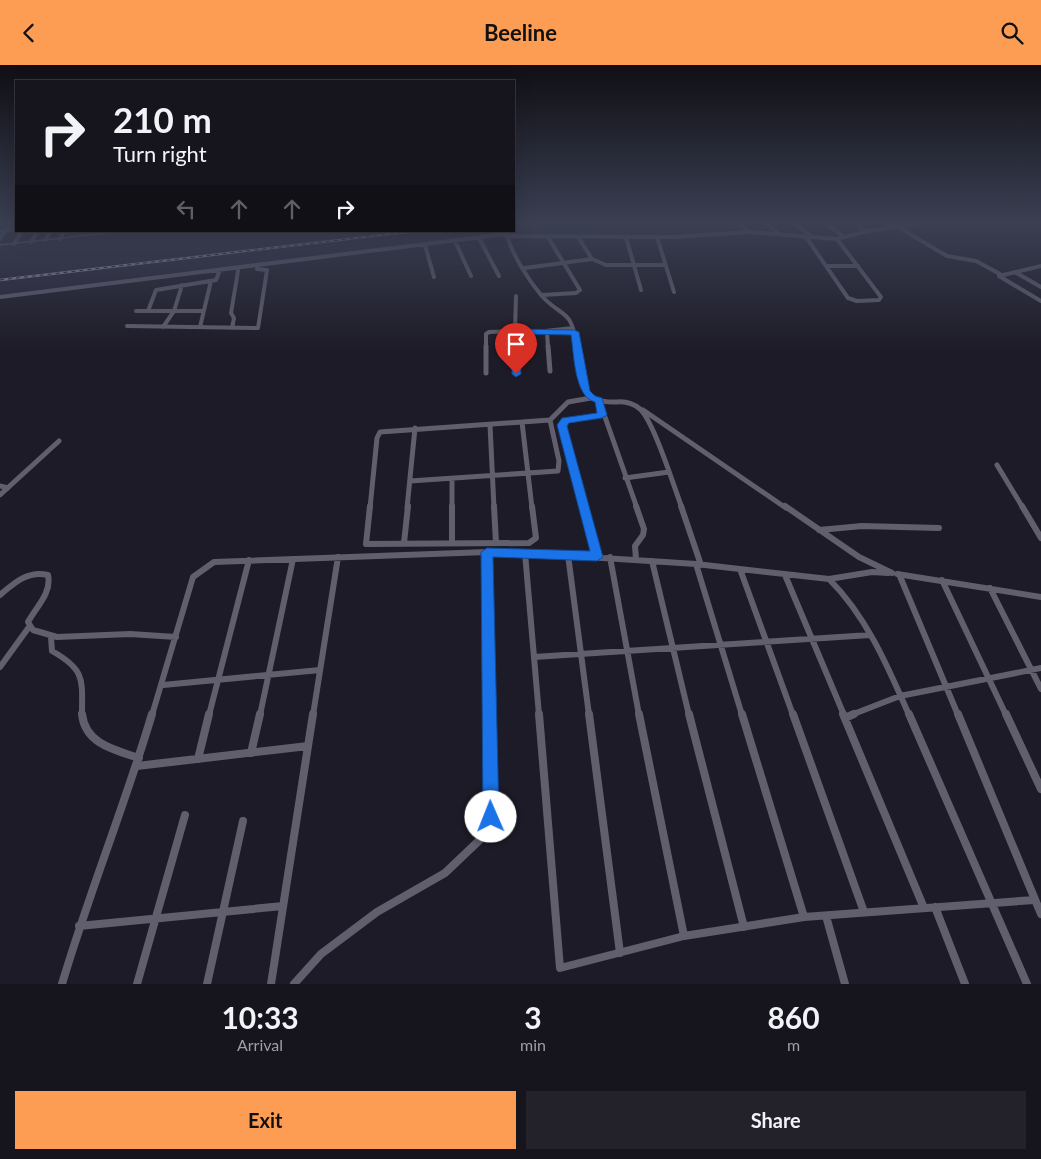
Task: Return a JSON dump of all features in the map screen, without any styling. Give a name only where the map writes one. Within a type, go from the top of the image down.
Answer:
[{"type":"street","points":[[0,297],[274,265]]},
{"type":"street","points":[[431,265],[434,277]]},
{"type":"street","points":[[466,265],[471,276]]},
{"type":"street","points":[[493,265],[499,276]]},
{"type":"street","points":[[522,265],[542,295],[565,313],[574,330],[585,392],[591,398]]},
{"type":"street","points":[[524,268],[549,265]]},
{"type":"street","points":[[542,295],[578,292],[580,288],[565,265]]},
{"type":"street","points":[[604,265],[665,265],[674,293]]},
{"type":"street","points":[[634,265],[641,290]]},
{"type":"street","points":[[983,265],[1041,301]]},
{"type":"street","points":[[826,266],[858,266],[881,297],[879,300],[848,299],[826,266]]},
{"type":"street","points":[[1000,274],[1041,266]]},
{"type":"street","points":[[1034,268],[1041,273]]},
{"type":"street","points":[[127,326],[260,327],[267,270],[220,272]]},
{"type":"street","points":[[232,328],[234,318],[231,313],[238,271]]},
{"type":"street","points":[[148,311],[156,290],[211,281],[218,279],[220,272]]},
{"type":"street","points":[[1015,272],[1041,287]]},
{"type":"street","points":[[200,327],[211,281]]},
{"type":"street","points":[[163,327],[174,311],[182,285]]},
{"type":"street","points":[[516,296],[516,374]]},
{"type":"street","points":[[136,311],[204,311]]},
{"type":"street","points":[[486,373],[487,332],[574,330]]},
{"type":"street","points":[[546,332],[550,371]]},
{"type":"street","points":[[522,422],[536,537],[529,543],[404,543],[368,545],[365,541],[378,433],[415,427],[490,425],[522,422],[550,420],[568,402],[591,398],[633,403],[659,418],[859,557],[895,573],[1041,913]]},
{"type":"street","points":[[599,400],[602,415],[644,529],[643,535],[636,542],[634,549],[636,559]]},
{"type":"street","points":[[642,409],[648,419],[694,539],[698,564],[721,646],[804,917]]},
{"type":"street","points":[[597,557],[562,425],[566,421],[602,415]]},
{"type":"street","points":[[410,481],[554,472],[560,468],[550,420]]},
{"type":"street","points":[[490,425],[491,476],[496,543]]},
{"type":"street","points":[[404,543],[415,427]]},
{"type":"street","points":[[0,495],[59,441]]},
{"type":"street","points":[[997,465],[1041,538]]},
{"type":"street","points":[[624,478],[669,472]]},
{"type":"street","points":[[452,479],[452,543]]},
{"type":"street","points":[[0,486],[8,488]]},
{"type":"street","points":[[819,530],[862,526],[939,529]]},
{"type":"street","points":[[294,984],[321,953],[377,912],[445,873],[487,833],[491,817],[487,552]]},
{"type":"street","points":[[62,984],[79,926],[138,762],[163,685],[193,577],[214,561],[487,552],[525,553],[698,564],[828,579],[872,572],[895,573],[1040,598]]},
{"type":"street","points":[[525,553],[560,968],[684,936],[804,917],[1034,900]]},
{"type":"street","points":[[568,555],[620,953]]},
{"type":"street","points":[[271,984],[338,557]]},
{"type":"street","points":[[610,557],[684,936]]},
{"type":"street","points":[[251,753],[270,675],[293,559]]},
{"type":"street","points":[[198,759],[249,560]]},
{"type":"street","points":[[652,561],[744,927]]},
{"type":"street","points":[[740,569],[864,912]]},
{"type":"street","points":[[0,595],[18,579],[43,573],[48,575],[49,586],[30,618],[29,627],[0,667]]},
{"type":"street","points":[[785,575],[924,908]]},
{"type":"street","points":[[828,579],[839,588],[870,635],[900,696],[994,903],[1027,984]]},
{"type":"street","points":[[942,580],[1041,789]]},
{"type":"street","points":[[990,589],[1041,689]]},
{"type":"street","points":[[29,627],[35,633],[51,637],[130,634],[176,637]]},
{"type":"street","points":[[534,657],[581,652],[721,646],[870,635]]},
{"type":"street","points":[[51,637],[52,651],[66,659],[79,672],[82,680],[81,722],[87,733],[104,745],[138,762],[198,759],[308,746]]},
{"type":"street","points":[[845,718],[900,696],[1041,668]]},
{"type":"street","points":[[163,685],[320,671]]},
{"type":"street","points":[[137,984],[185,815]]},
{"type":"street","points":[[207,984],[243,821]]},
{"type":"street","points":[[79,926],[283,906]]},
{"type":"street","points":[[935,907],[966,984]]},
{"type":"street","points":[[826,916],[845,984]]},
{"type":"shaded area","points":[[0,265],[270,265],[0,298]]},
{"type":"railway","points":[[0,280],[128,265]]},
{"type":"route","points":[[491,817],[487,552],[597,557],[562,425],[566,421],[602,415],[599,400],[591,398],[585,392],[578,344],[574,332],[515,331],[516,374]]}]
